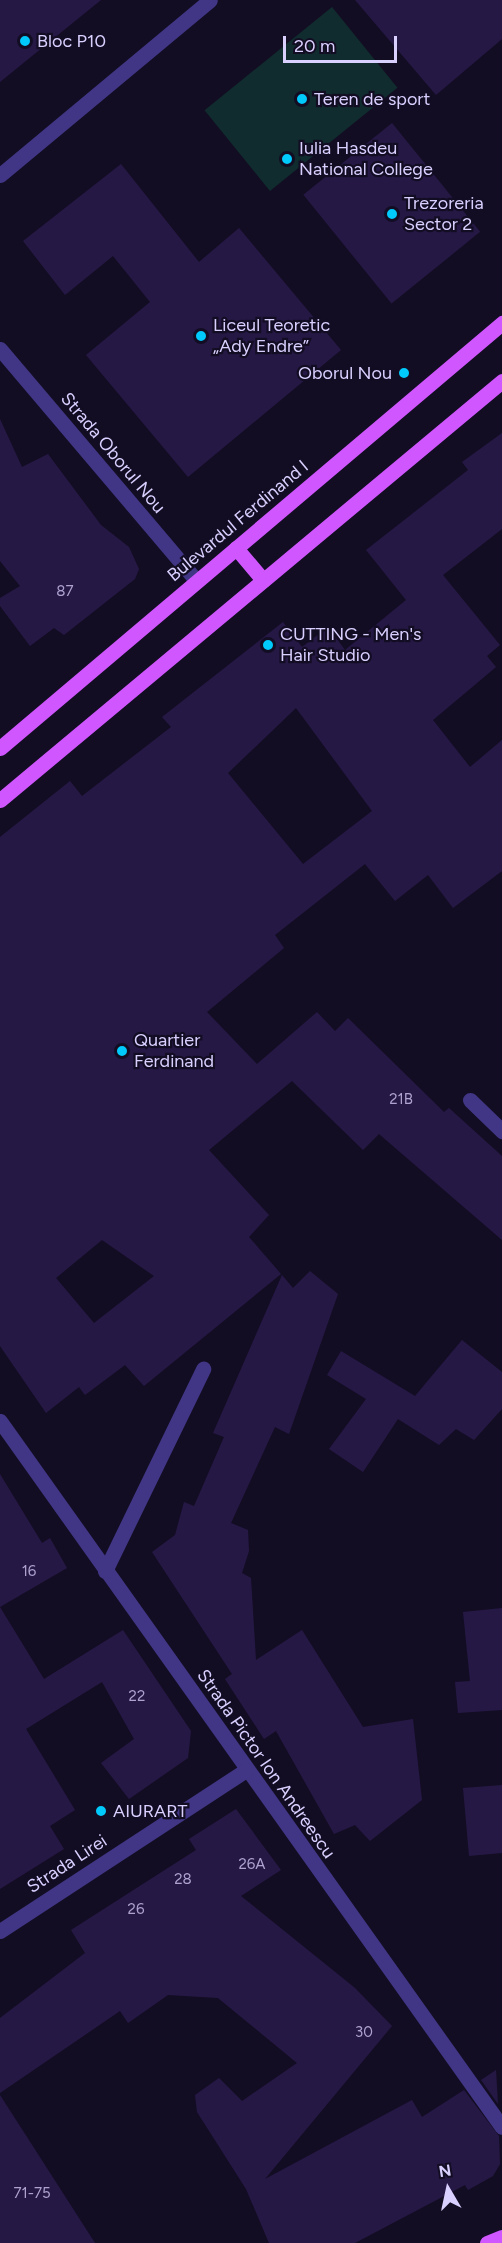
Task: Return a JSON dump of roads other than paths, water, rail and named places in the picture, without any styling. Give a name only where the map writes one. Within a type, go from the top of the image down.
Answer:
[{"type":"main road","name":"Bulevardul Ferdinand I","points":[[0,748],[502,323]]},
{"type":"main road","points":[[0,800],[502,381]]},
{"type":"main road","points":[[236,548],[263,580]]},
{"type":"main road","points":[[488,2243],[502,2237]]},
{"type":"street","points":[[0,176],[210,0]]},
{"type":"street","name":"Strada Oborul Nou","points":[[0,349],[197,581]]},
{"type":"street","points":[[470,1100],[502,1131]]},
{"type":"street","points":[[105,1570],[203,1369]]},
{"type":"street","name":"Strada Pictor Ion Andreescu","points":[[0,1421],[502,2127]]},
{"type":"street","name":"Strada Lirei","points":[[0,1931],[246,1770]]},
{"type":"place","name":"Bloc P10","points":[[25,41]]},
{"type":"place","name":"Teren de sport","points":[[302,99]]},
{"type":"place","name":"Iulia Hasdeu National College","points":[[287,159]]},
{"type":"place","name":"Trezoreria Sector 2","points":[[392,214]]},
{"type":"place","name":"Liceul Teoretic „Ady Endre”","points":[[201,336]]},
{"type":"place","name":"Oborul Nou","points":[[404,373]]},
{"type":"place","name":"CUTTING - Men's Hair Studio","points":[[268,645]]},
{"type":"place","name":"Quartier Ferdinand","points":[[122,1051]]},
{"type":"place","name":"AIURART","points":[[101,1811]]}]
